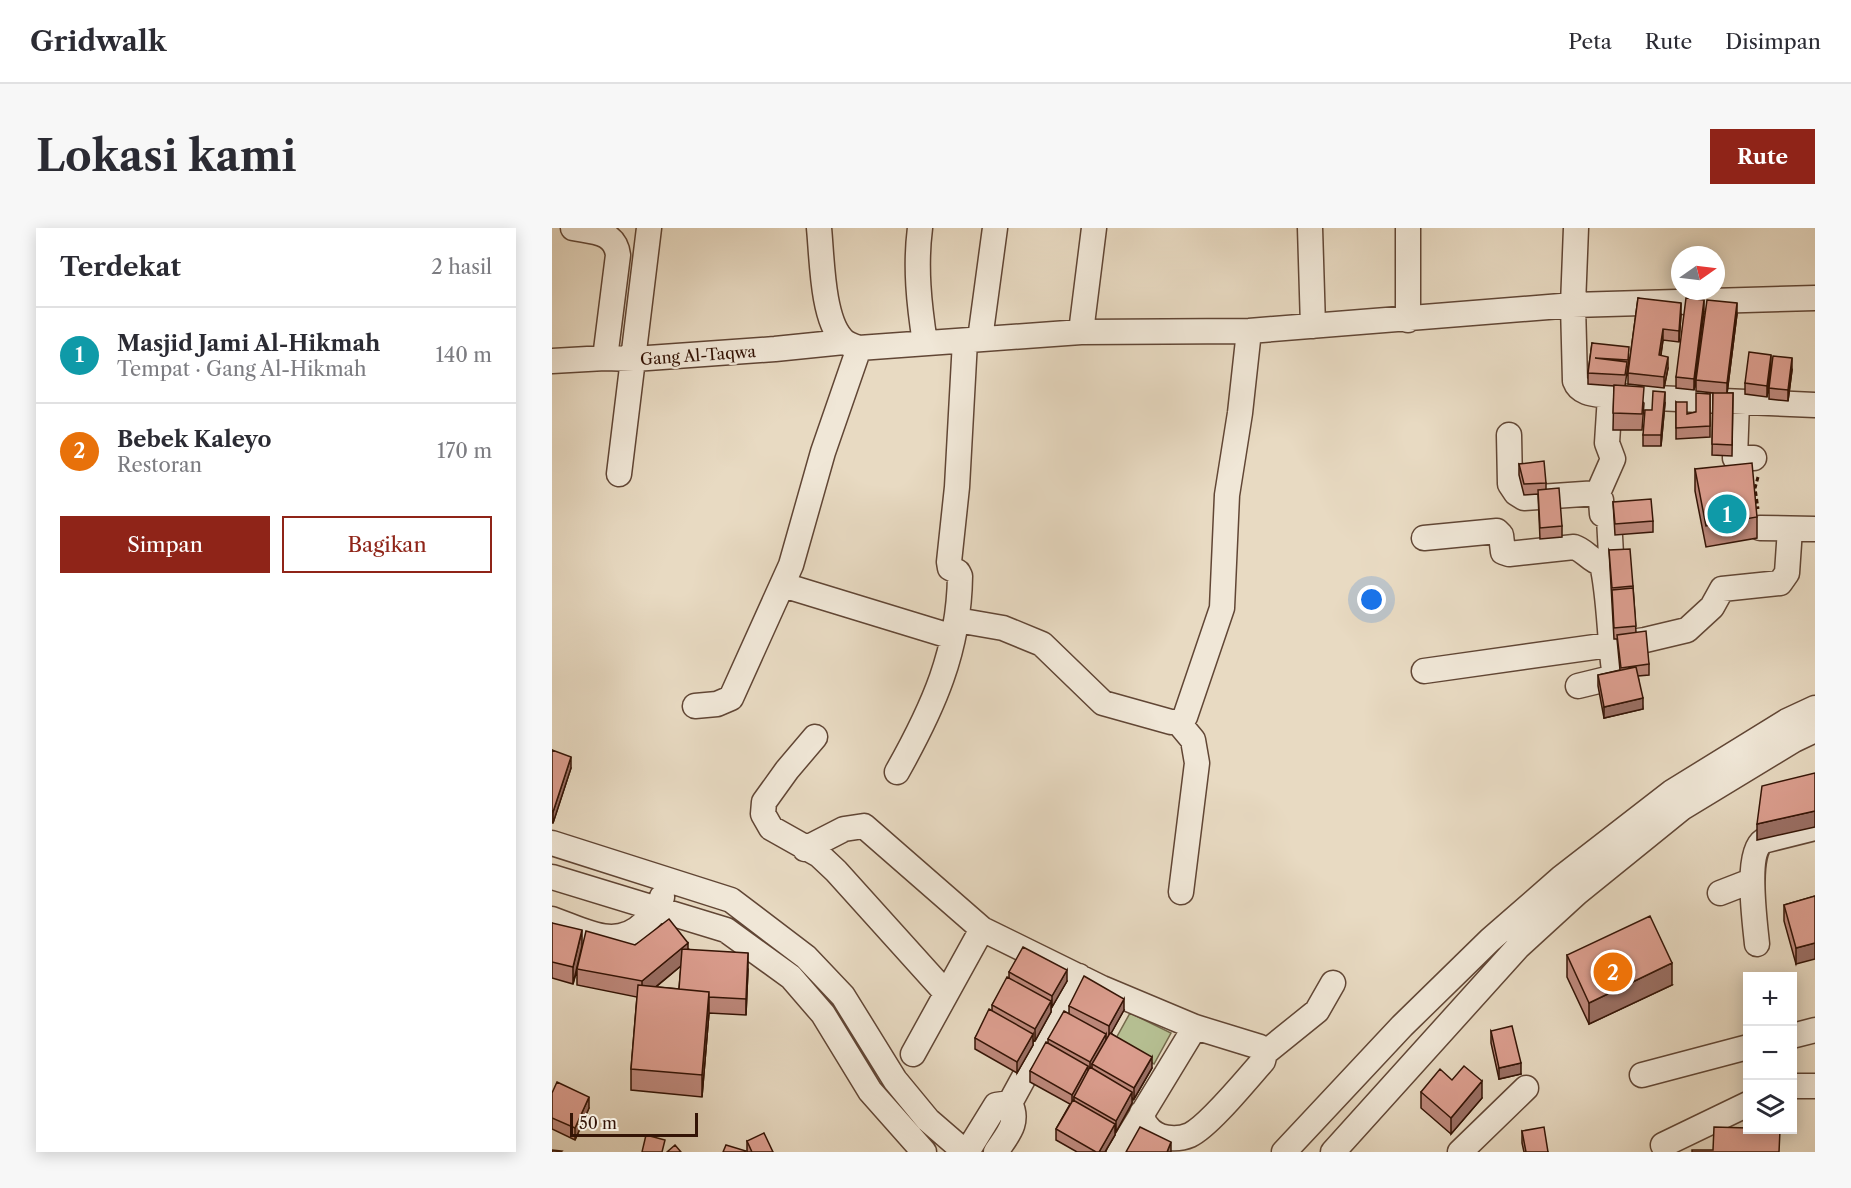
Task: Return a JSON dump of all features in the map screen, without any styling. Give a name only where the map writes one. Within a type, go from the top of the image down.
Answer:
[{"type":"street","points":[[573,228],[606,235],[617,246],[618,255],[605,358]]},
{"type":"street","points":[[619,474],[649,228]]},
{"type":"street","points":[[695,706],[717,704],[731,698],[783,585],[791,566],[851,345],[835,330],[825,292],[819,228]]},
{"type":"street","points":[[920,228],[917,252],[918,294],[925,343]]},
{"type":"street","points":[[897,772],[922,726],[946,669],[955,629],[960,576],[958,572],[950,568],[949,562],[973,340],[994,228]]},
{"type":"street","points":[[1081,332],[1094,228]]},
{"type":"street","points":[[1310,228],[1312,326]]},
{"type":"street","points":[[1408,228],[1408,320]]},
{"type":"street","points":[[1576,228],[1573,305],[1577,388],[1584,392],[1610,396],[1713,390],[1737,402],[1815,405]]},
{"type":"street","name":"Gang Al-Taqwa","points":[[552,361],[634,359],[1081,332],[1249,331],[1573,305],[1723,312],[1815,298]]},
{"type":"street","points":[[783,585],[955,629],[1003,628],[1042,644],[1103,703],[1178,722],[1185,717],[1222,608],[1227,495],[1240,413],[1249,331]]},
{"type":"street","points":[[1602,564],[1611,555],[1609,518],[1602,514],[1598,493],[1613,459],[1607,443],[1610,396]]},
{"type":"street","points":[[1737,402],[1735,458],[1754,458]]},
{"type":"street","points":[[1509,435],[1510,484],[1516,493],[1524,498],[1598,493]]},
{"type":"street","points":[[1760,528],[1815,529]]},
{"type":"street","points":[[1424,671],[1645,640],[1688,630],[1712,607],[1722,589],[1780,583],[1787,573],[1790,530]]},
{"type":"street","points":[[1424,538],[1497,531],[1501,535],[1503,552],[1509,554],[1574,547],[1581,549],[1593,561],[1602,564]]},
{"type":"street","points":[[1578,686],[1615,677],[1602,564]]},
{"type":"street","points":[[1333,1152],[1518,947],[1577,893],[1646,823],[1672,792],[1787,721],[1815,708]]},
{"type":"street","points":[[1178,722],[1193,740],[1197,764],[1181,892]]},
{"type":"street","points":[[1284,1152],[1402,1026],[1490,940],[1561,878],[1646,823],[1682,808],[1784,746],[1815,730]]},
{"type":"street","points":[[815,737],[787,770],[763,805],[765,819],[771,828],[819,855],[836,871],[946,993]]},
{"type":"street","points":[[805,849],[844,829],[864,826],[982,929],[1079,976],[1195,1027],[1260,1047],[1265,1053]]},
{"type":"street","points":[[1756,944],[1751,881],[1759,842],[1815,828]]},
{"type":"street","points":[[552,843],[731,900],[806,957],[843,996],[895,1080],[928,1120],[966,1152],[996,1105],[1010,1103]]},
{"type":"street","points":[[552,878],[726,930],[791,977],[823,1014],[870,1090],[924,1152]]},
{"type":"street","points":[[552,919],[604,937],[621,937],[636,931],[659,909],[667,880]]},
{"type":"street","points":[[1719,893],[1751,881]]},
{"type":"street","points":[[913,1053],[982,929]]},
{"type":"street","points":[[1010,1103],[1079,976]]},
{"type":"street","points":[[1142,1113],[1146,1126],[1158,1136],[1176,1139],[1191,1135],[1263,1061],[1265,1053],[1317,1011],[1333,983]]},
{"type":"street","points":[[1119,1152],[1195,1027]]},
{"type":"street","points":[[1797,1035],[1815,1030]]},
{"type":"street","points":[[1642,1075],[1743,1048]]},
{"type":"street","points":[[1797,1086],[1815,1086]]},
{"type":"street","points":[[1460,1152],[1526,1088]]},
{"type":"street","points":[[996,1152],[1014,1125],[1014,1111],[1010,1103]]},
{"type":"street","points":[[1663,1145],[1743,1106]]},
{"type":"path","points":[[1754,458],[1761,462],[1755,488],[1760,528]]},
{"type":"green space","points":[[1130,1013],[1171,1033],[1154,1064],[1114,1042]]},
{"type":"building","points":[[1638,298],[1681,303],[1679,331],[1663,329],[1659,355],[1668,357],[1664,377],[1628,373]]},
{"type":"building","points":[[1686,300],[1704,300],[1694,379],[1676,377]]},
{"type":"building","points":[[1707,300],[1737,303],[1727,383],[1696,380]]},
{"type":"building","points":[[1592,343],[1629,347],[1628,360],[1595,358],[1627,362],[1625,375],[1588,373]]},
{"type":"building","points":[[1749,352],[1771,355],[1767,386],[1745,383]]},
{"type":"building","points":[[1773,356],[1792,358],[1788,390],[1769,388]]},
{"type":"building","points":[[1614,385],[1644,387],[1642,414],[1613,413]]},
{"type":"building","points":[[1653,391],[1665,392],[1661,435],[1643,435],[1645,410],[1652,410]]},
{"type":"building","points":[[1696,393],[1710,394],[1710,426],[1676,428],[1676,402],[1687,402],[1687,414],[1696,412]]},
{"type":"building","points":[[1713,393],[1733,393],[1732,445],[1712,444]]},
{"type":"building","points":[[1544,461],[1546,483],[1524,484],[1519,464]]},
{"type":"building","points":[[1752,463],[1757,517],[1706,526],[1695,469]]},
{"type":"building","points":[[1559,488],[1562,526],[1540,528],[1538,490]]},
{"type":"building","points":[[1651,499],[1653,521],[1615,524],[1613,502]]},
{"type":"building","points":[[1630,549],[1633,586],[1612,588],[1609,550]]},
{"type":"building","points":[[1633,588],[1636,626],[1614,628],[1612,590]]},
{"type":"building","points":[[1646,631],[1649,664],[1621,668],[1617,635]]},
{"type":"building","points":[[1636,667],[1643,698],[1604,707],[1598,675]]},
{"type":"building","points":[[552,750],[571,757],[553,812],[552,812]]},
{"type":"building","points":[[1815,773],[1815,811],[1757,824],[1762,786]]},
{"type":"building","points":[[1815,896],[1815,943],[1796,948],[1784,905]]},
{"type":"building","points":[[1650,916],[1672,963],[1589,1003],[1567,955]]},
{"type":"building","points":[[669,919],[688,943],[642,981],[577,969],[586,931],[635,945]]},
{"type":"building","points":[[552,923],[582,930],[573,967],[552,962]]},
{"type":"building","points":[[1023,947],[1067,970],[1052,996],[1009,972]]},
{"type":"building","points":[[682,949],[748,953],[746,999],[709,997],[709,992],[679,989]]},
{"type":"building","points":[[1084,976],[1124,999],[1109,1026],[1069,1006]]},
{"type":"building","points":[[1007,977],[1051,1001],[1035,1029],[992,1005]]},
{"type":"building","points":[[638,985],[709,992],[702,1075],[631,1069]]},
{"type":"building","points":[[989,1009],[1033,1034],[1017,1062],[975,1038]]},
{"type":"building","points":[[1064,1011],[1106,1034],[1090,1062],[1048,1039]]},
{"type":"building","points":[[1512,1026],[1521,1063],[1499,1068],[1491,1031]]},
{"type":"building","points":[[1110,1033],[1152,1057],[1134,1088],[1092,1064]]},
{"type":"building","points":[[1046,1042],[1088,1066],[1072,1095],[1030,1071]]},
{"type":"building","points":[[1464,1066],[1482,1081],[1451,1118],[1421,1092],[1440,1069],[1452,1080]]},
{"type":"building","points":[[1090,1067],[1132,1092],[1116,1121],[1074,1097]]},
{"type":"building","points":[[557,1082],[589,1097],[575,1128],[552,1118],[552,1093]]},
{"type":"building","points":[[1073,1100],[1115,1124],[1099,1152],[1056,1129]]},
{"type":"building","points":[[1140,1127],[1171,1142],[1167,1152],[1126,1152]]},
{"type":"building","points":[[1544,1127],[1548,1152],[1526,1152],[1522,1131]]},
{"type":"building","points":[[1714,1127],[1743,1128],[1743,1134],[1780,1134],[1779,1152],[1692,1152],[1692,1150],[1713,1150]]},
{"type":"building","points":[[764,1133],[773,1152],[752,1152],[747,1141]]},
{"type":"building","points":[[646,1135],[665,1140],[662,1152],[642,1152]]},
{"type":"building","points":[[675,1145],[681,1152],[667,1152]]},
{"type":"building","points":[[726,1145],[746,1151],[746,1152],[723,1152]]},
{"type":"place","name":"Masjid Jami Al-Hikmah","points":[[1727,514]]},
{"type":"place","name":"Bebek Kaleyo","points":[[1613,972]]}]
